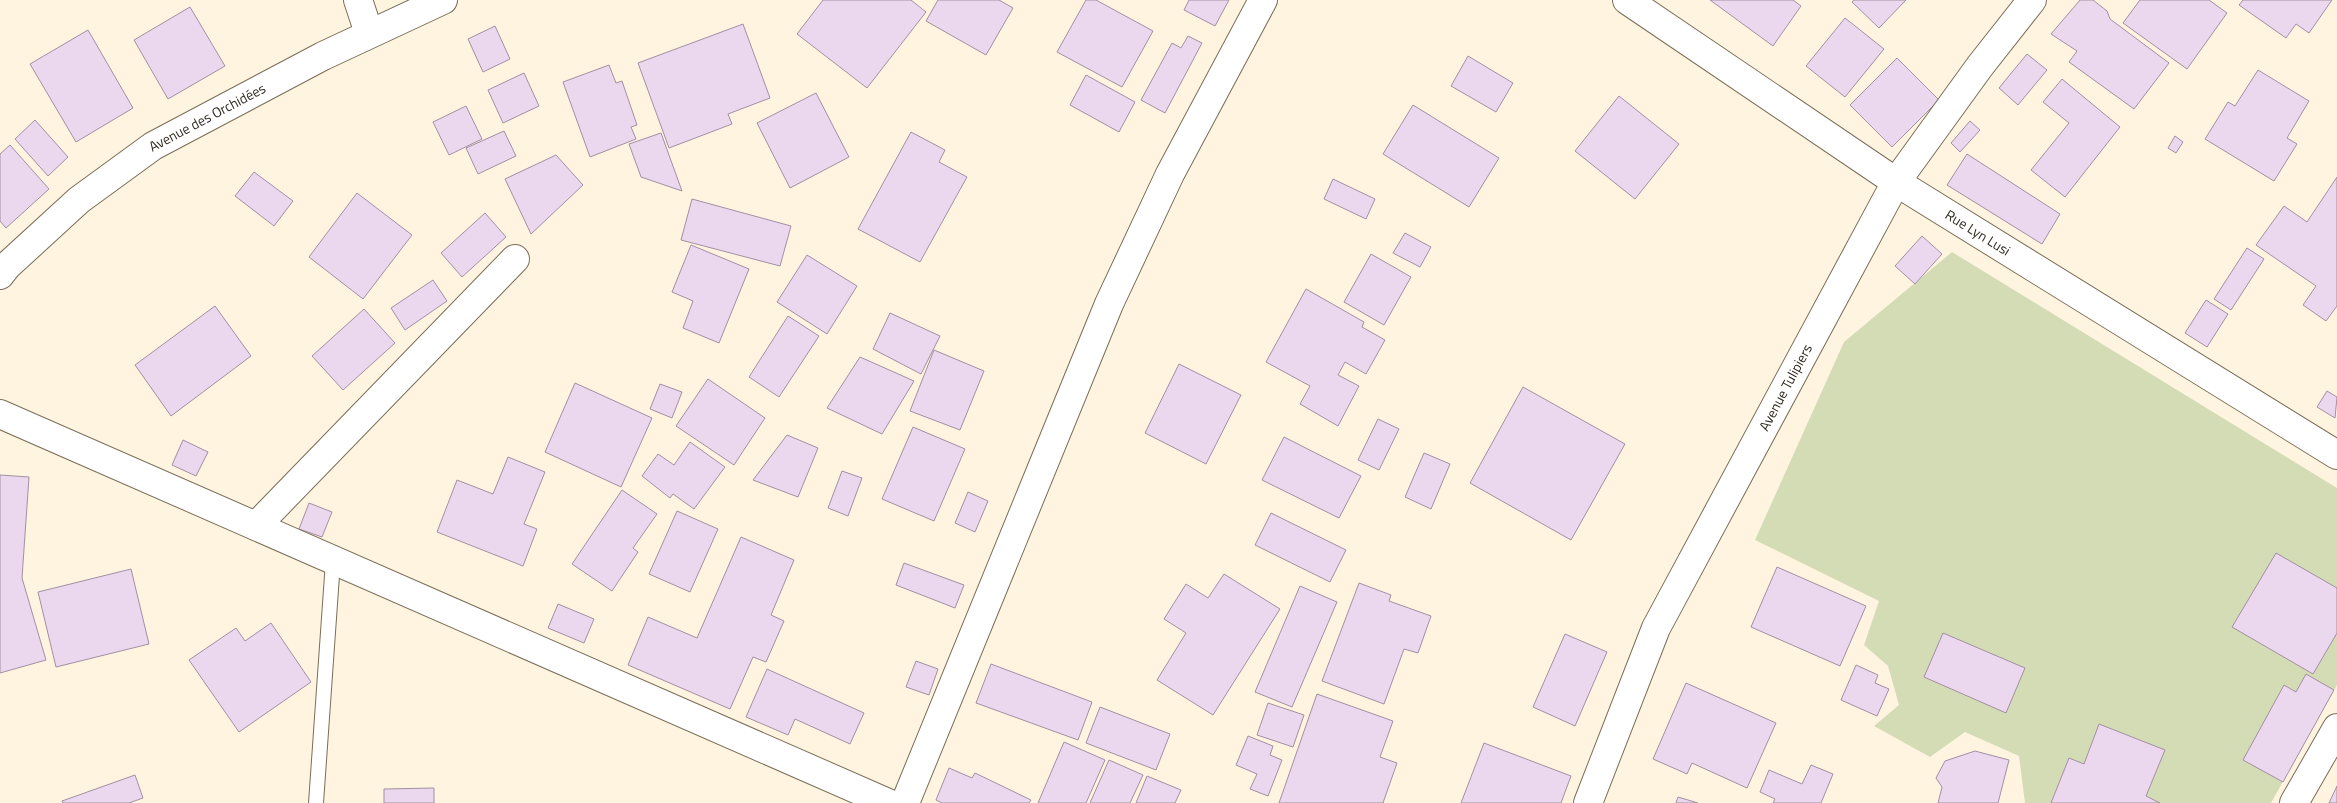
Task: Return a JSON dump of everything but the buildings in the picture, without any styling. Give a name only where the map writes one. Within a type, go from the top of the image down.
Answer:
[{"type":"street","points":[[358,0],[369,33]]},
{"type":"street","name":"Avenue des Orchidées","points":[[0,275],[79,200],[153,146],[369,33],[443,0]]},
{"type":"street","points":[[905,803],[1110,304],[1170,174],[1263,0]]},
{"type":"street","name":"Rue Lyn Lusi","points":[[1627,0],[1896,182],[2337,455]]},
{"type":"street","name":"Avenue Tulipiers","points":[[1588,803],[1656,628],[1896,182],[1980,66],[2032,0]]},
{"type":"street","points":[[256,526],[515,259]]},
{"type":"street","points":[[0,414],[888,803]]},
{"type":"street","points":[[2294,803],[2337,728]]},
{"type":"lane","points":[[316,803],[333,560]]},
{"type":"green space","points":[[1952,252],[2337,488],[2337,685],[2271,803],[2025,803],[2019,756],[1965,732],[1930,757],[1874,726],[1899,705],[1888,666],[1864,645],[1879,601],[1755,540],[1844,342]]}]
